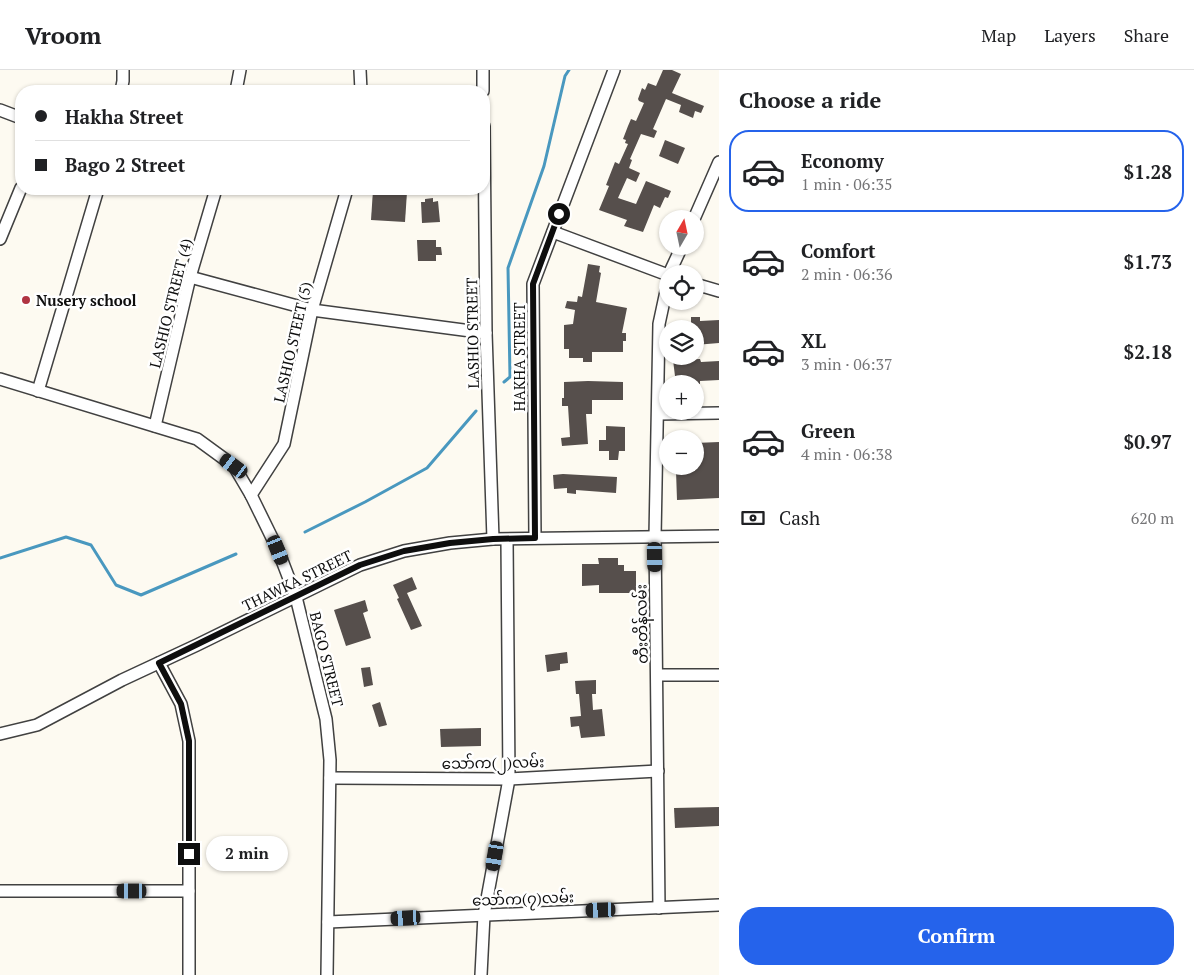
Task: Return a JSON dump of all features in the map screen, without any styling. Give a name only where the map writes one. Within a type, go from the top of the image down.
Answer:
[{"type":"street","points":[[122,85],[123,70]]},
{"type":"street","points":[[237,85],[240,70]]},
{"type":"street","points":[[360,70],[361,85]]},
{"type":"street","points":[[483,70],[483,85]]},
{"type":"street","name":"HAKHA STREET","points":[[535,538],[533,284],[614,70]]},
{"type":"street","points":[[0,110],[15,116]]},
{"type":"street","points":[[698,210],[719,162]]},
{"type":"street","points":[[0,239],[18,195]]},
{"type":"street","points":[[38,391],[96,195]]},
{"type":"street","name":"LASHIO STREET (4)","points":[[155,426],[190,277],[214,195]]},
{"type":"street","name":"LASHIO STEET (5)","points":[[251,495],[284,444],[312,310],[345,195]]},
{"type":"street","name":"LASHIO STREET","points":[[485,195],[486,333],[493,539]]},
{"type":"street","points":[[553,232],[659,271]]},
{"type":"street","points":[[190,277],[312,310],[486,333]]},
{"type":"street","points":[[704,286],[719,290]]},
{"type":"street","name":"တီးတိန်လမ်း","points":[[659,908],[655,537],[659,324],[662,310]]},
{"type":"street","name":"BAGO STREET","points":[[0,379],[197,439],[234,466],[251,495],[278,550],[296,597],[326,719],[330,760],[327,975]]},
{"type":"street","points":[[658,414],[719,414]]},
{"type":"street","name":"THAWKA STREET","points":[[0,734],[37,725],[122,680],[360,565],[404,551],[450,543],[493,539],[719,536]]},
{"type":"street","points":[[482,975],[484,915],[509,778],[507,540]]},
{"type":"street","points":[[159,663],[181,704],[189,741],[189,975]]},
{"type":"street","points":[[657,675],[719,675]]},
{"type":"street","name":"သော်က(၂)လမ်း","points":[[330,778],[509,778],[658,771]]},
{"type":"street","points":[[0,891],[189,891]]},
{"type":"street","name":"သော်က(၇)လမ်း","points":[[328,922],[719,905]]},
{"type":"building","points":[[663,70],[672,70],[681,74],[672,93],[704,106],[701,113],[695,111],[693,118],[679,112],[681,105],[666,99],[653,129],[657,131],[654,138],[641,134],[630,159],[632,160],[629,168],[640,173],[636,182],[627,178],[618,198],[636,204],[646,181],[671,191],[668,198],[665,197],[660,208],[654,205],[643,232],[624,226],[627,220],[599,210],[609,186],[606,185],[615,162],[619,164],[628,144],[623,139],[628,126],[631,119],[636,121],[644,103],[638,99],[642,88],[645,90],[648,83],[656,86]]},
{"type":"building","points":[[665,140],[685,148],[678,164],[659,156]]},
{"type":"building","points":[[373,195],[407,195],[405,222],[371,220]]},
{"type":"building","points":[[433,198],[433,202],[438,201],[440,222],[422,223],[421,202],[425,202],[425,199]]},
{"type":"building","points":[[417,240],[436,240],[436,247],[441,247],[442,255],[436,255],[436,261],[418,261]]},
{"type":"building","points":[[588,264],[600,266],[599,272],[601,273],[596,302],[627,308],[622,333],[626,333],[626,341],[623,341],[623,352],[592,352],[592,362],[583,362],[583,358],[569,358],[569,349],[564,349],[564,325],[573,324],[575,310],[565,308],[567,301],[577,302],[578,296],[582,297]]},
{"type":"building","points":[[691,317],[700,317],[700,320],[691,320]]},
{"type":"building","points":[[719,320],[719,343],[704,344],[704,321]]},
{"type":"building","points":[[719,361],[719,380],[704,381],[704,375],[675,375],[674,365],[704,365],[704,362]]},
{"type":"building","points":[[564,382],[623,382],[623,400],[592,400],[592,414],[586,414],[588,444],[562,446],[561,438],[570,437],[568,406],[562,406]]},
{"type":"building","points":[[606,426],[625,427],[625,451],[619,451],[618,460],[609,460],[609,451],[599,451],[599,440],[606,440]]},
{"type":"building","points":[[719,442],[719,498],[677,500],[676,475],[704,475],[704,443]]},
{"type":"building","points":[[553,475],[617,477],[616,493],[576,490],[576,494],[567,493],[567,488],[554,489]]},
{"type":"building","points":[[598,558],[618,558],[618,565],[624,565],[624,571],[636,571],[636,593],[599,593],[599,585],[582,586],[582,564],[599,564]]},
{"type":"building","points":[[412,577],[417,589],[407,593],[422,626],[411,630],[393,585]]},
{"type":"building","points":[[365,600],[368,611],[363,613],[371,638],[346,646],[334,610]]},
{"type":"building","points":[[567,652],[568,663],[560,664],[560,670],[547,672],[545,655]]},
{"type":"building","points":[[370,667],[373,685],[364,687],[361,668]]},
{"type":"building","points":[[596,680],[596,694],[592,694],[593,710],[602,709],[605,736],[581,738],[579,726],[571,727],[570,717],[581,716],[579,694],[576,694],[575,681]]},
{"type":"building","points":[[380,702],[387,725],[379,727],[372,705]]},
{"type":"building","points":[[481,728],[481,746],[441,747],[440,729]]},
{"type":"building","points":[[719,807],[719,826],[675,828],[674,808]]},
{"type":"waterway","points":[[504,382],[510,377],[508,268],[544,166],[565,76],[569,70]]},
{"type":"waterway","points":[[305,532],[427,468],[476,411]]},
{"type":"waterway","points":[[0,558],[66,537],[91,545],[116,585],[141,595],[236,554]]},
{"type":"place","name":"Nusery school","points":[[26,300]]},
{"type":"route","points":[[189,854],[189,741],[181,704],[159,663],[360,565],[404,551],[450,543],[535,538],[533,284],[559,214]]}]
